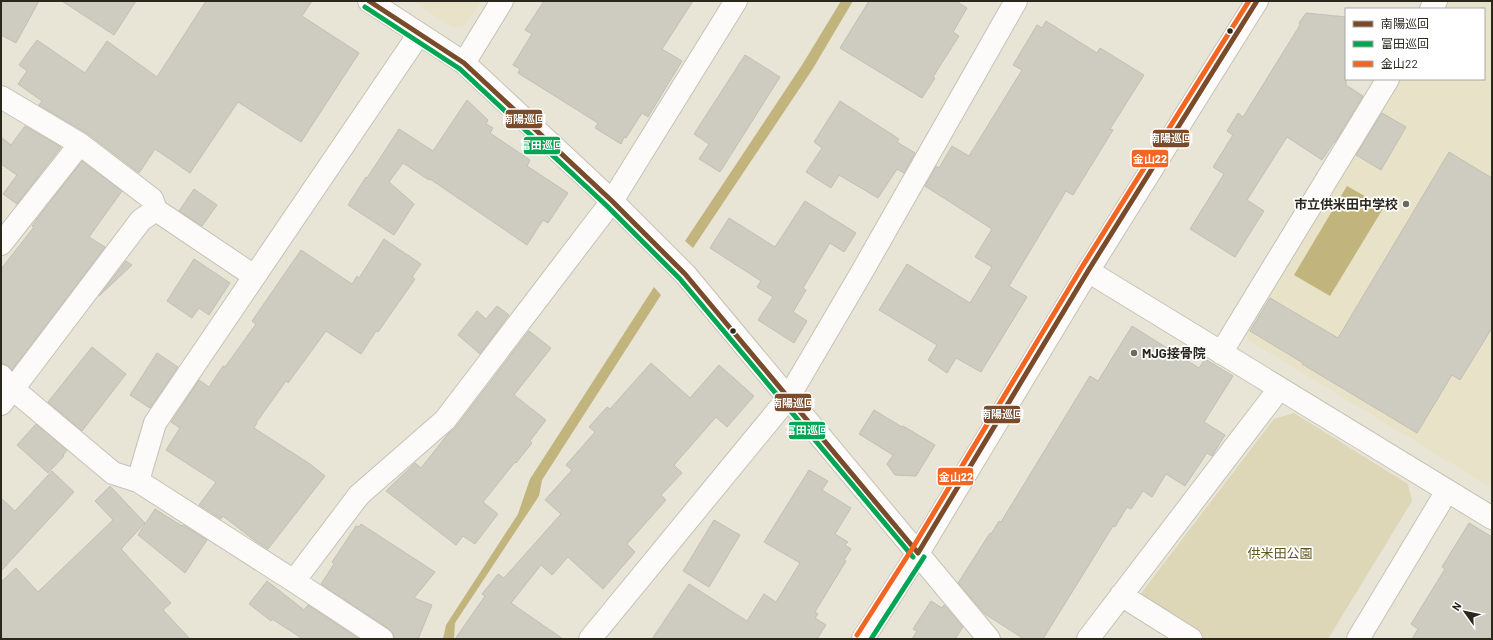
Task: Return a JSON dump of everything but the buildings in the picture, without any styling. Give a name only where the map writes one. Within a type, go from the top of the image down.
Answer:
[{"type":"street","points":[[370,1],[464,63],[612,201],[685,274],[988,639]]},
{"type":"street","points":[[464,63],[502,1]]},
{"type":"street","points":[[294,581],[359,495],[445,420],[612,201],[736,1]]},
{"type":"street","points":[[590,639],[788,398],[859,277],[1016,1]]},
{"type":"street","points":[[863,639],[918,553],[1088,271],[1257,1]]},
{"type":"street","points":[[138,481],[155,423],[419,34]]},
{"type":"street","points":[[1221,353],[1387,80]]},
{"type":"street","points":[[1,97],[80,144],[152,199],[156,210],[254,276]]},
{"type":"street","points":[[1,244],[80,144]]},
{"type":"street","points":[[156,210],[141,220],[5,390],[113,473],[138,481],[382,639]]},
{"type":"street","points":[[1088,271],[1492,518]]},
{"type":"street","points":[[1088,639],[1279,389]]},
{"type":"street","points":[[1358,639],[1447,491]]},
{"type":"street","points":[[1121,595],[1191,639]]},
{"type":"shaded area","points":[[413,1],[481,1],[464,27],[454,28]]},
{"type":"shaded area","points":[[841,1],[853,1],[812,70],[693,248],[685,241],[802,65]]},
{"type":"shaded area","name":"市立供米田中学校","points":[[1445,1],[1492,1],[1492,488],[1248,340],[1244,329],[1396,80],[1485,80],[1485,8],[1441,8]]},
{"type":"shaded area","points":[[1347,186],[1384,207],[1330,296],[1294,275]]},
{"type":"shaded area","points":[[654,287],[661,295],[542,480],[539,496],[455,623],[454,639],[443,639],[446,625],[518,514],[530,479]]},
{"type":"green space","name":"供米田公園","points":[[1294,413],[1408,484],[1412,501],[1328,639],[1205,639],[1144,601],[1142,592],[1274,419]]},
{"type":"transit line","name":"南陽巡回","points":[[369,1],[464,63],[612,201],[685,274],[918,553]]},
{"type":"transit line","name":"金山22","points":[[857,635],[912,549],[1082,267],[1249,1]]},
{"type":"transit line","name":"南陽巡回","points":[[918,553],[1088,271],[1257,1]]},
{"type":"transit line","name":"富田巡回","points":[[365,7],[460,69],[607,206],[680,279],[913,557]]},
{"type":"transit line","name":"富田巡回","points":[[871,639],[924,557]]},
{"type":"place","name":"市立供米田中学校","points":[[1406,204]]},
{"type":"place","name":"MJG接骨院","points":[[1134,353]]}]
